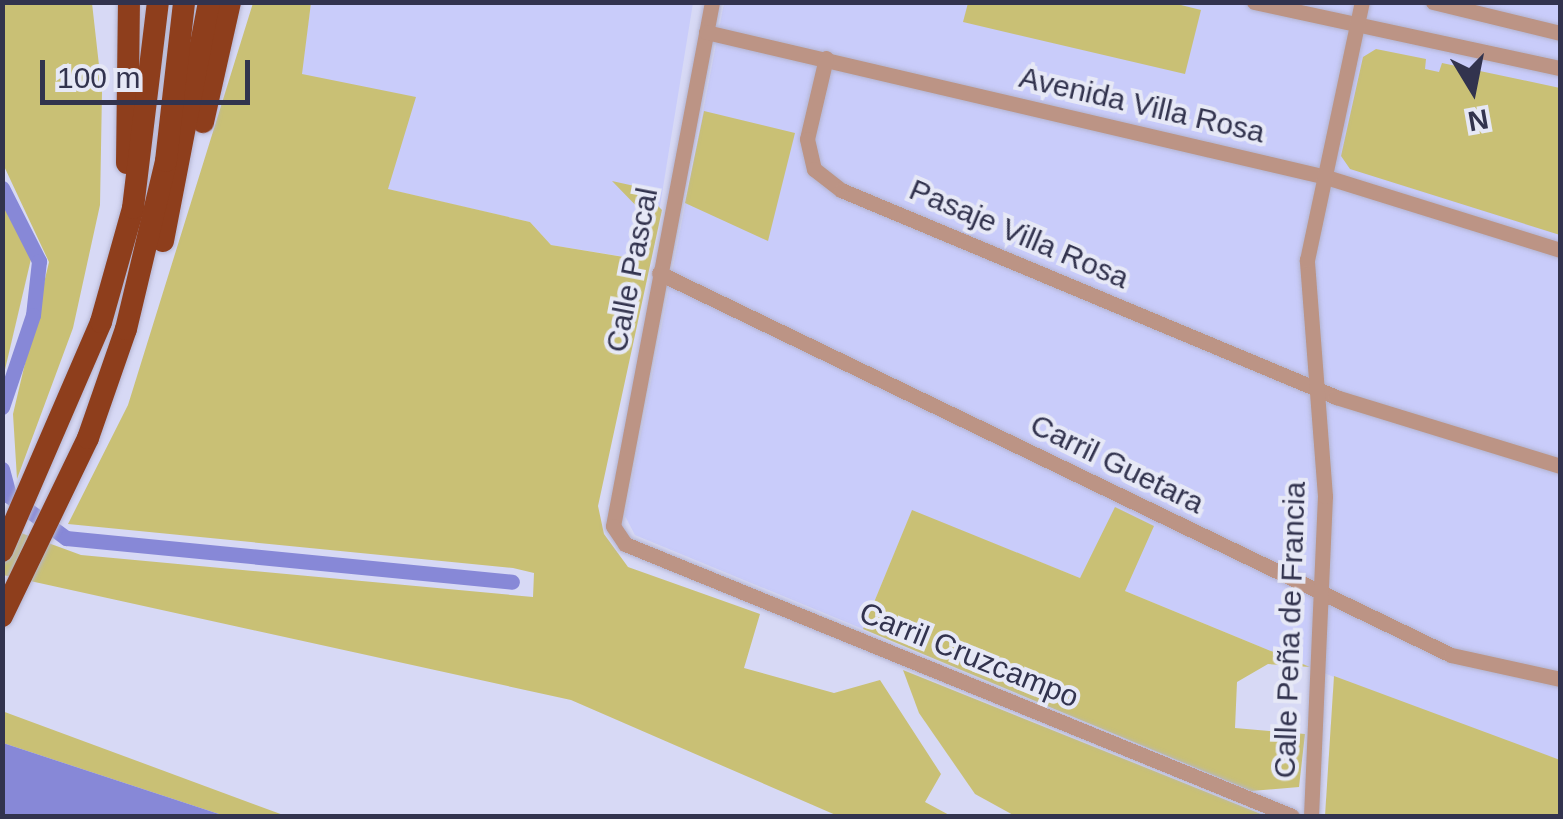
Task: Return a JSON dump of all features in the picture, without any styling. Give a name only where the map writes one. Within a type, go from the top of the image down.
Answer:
[{"type":"highway","points":[[120,2],[130,56]]},
{"type":"highway","points":[[120,256],[129,2]]},
{"type":"highway","points":[[2,551],[64,425],[120,256],[158,2]]},
{"type":"highway","points":[[2,616],[88,438],[141,272],[169,142],[184,2]]},
{"type":"highway","points":[[180,186],[209,2]]},
{"type":"highway","points":[[141,272],[167,235],[223,59],[230,2]]},
{"type":"street","name":"Calle Pascal","points":[[626,544],[612,526],[712,2]]},
{"type":"street","points":[[1254,2],[1560,68]]},
{"type":"street","name":"Calle Peña de Francia","points":[[1311,816],[1326,496],[1313,386],[1307,260],[1362,2]]},
{"type":"street","points":[[1433,2],[1481,8],[1560,34]]},
{"type":"street","name":"Avenida Villa Rosa","points":[[706,32],[1326,176],[1560,250]]},
{"type":"street","name":"Pasaje Villa Rosa","points":[[826,58],[807,139],[814,169],[841,190],[1313,386],[1560,466]]},
{"type":"street","name":"Carril Guetara","points":[[659,272],[1451,655],[1560,679]]},
{"type":"street","name":"Carril Cruzcampo","points":[[626,544],[1292,816]]},
{"type":"shaded area","points":[[3,2],[92,3],[102,92],[100,205],[73,328],[17,479],[13,414],[49,262],[3,164]]},
{"type":"shaded area","points":[[1169,2],[1201,10],[1185,74],[963,22],[968,3]]},
{"type":"shaded area","points":[[253,3],[311,3],[302,74],[416,97],[388,189],[530,222],[551,245],[636,259],[647,217],[612,181],[639,187],[662,210],[598,506],[604,534],[628,567],[760,614],[744,668],[834,693],[880,680],[941,774],[925,802],[951,816],[838,816],[571,700],[3,575],[2,526],[81,555],[533,597],[534,573],[513,568],[68,524],[128,405]]},
{"type":"shaded area","points":[[311,3],[693,3],[651,261],[551,245],[530,222],[387,189],[301,74]]},
{"type":"shaded area","points":[[724,3],[1560,3],[1560,760],[1475,735],[1125,591],[1116,507],[1080,578],[912,511],[863,629],[635,535],[625,516]]},
{"type":"shaded area","points":[[1376,49],[1426,59],[1425,69],[1439,72],[1442,63],[1560,88],[1560,235],[1350,169],[1341,156],[1363,57]]},
{"type":"shaded area","points":[[704,111],[795,133],[768,241],[685,203]]},
{"type":"shaded area","points":[[3,200],[31,259],[3,378]]},
{"type":"shaded area","points":[[1115,507],[1154,526],[1125,591],[1310,667],[1268,664],[1237,682],[1235,728],[1305,734],[1299,787],[1251,791],[863,629],[912,510],[1080,578]]},
{"type":"shaded area","points":[[903,670],[1266,816],[1015,816],[975,794],[919,713]]},
{"type":"shaded area","points":[[1334,676],[1560,760],[1560,816],[1325,816]]},
{"type":"shaded area","points":[[2,711],[286,816],[225,816],[3,743]]},
{"type":"water","points":[[3,743],[225,816],[3,816]]},
{"type":"waterway","points":[[2,188],[39,261],[33,315],[2,407]]},
{"type":"waterway","points":[[2,469],[9,496],[66,538],[512,582]]}]
